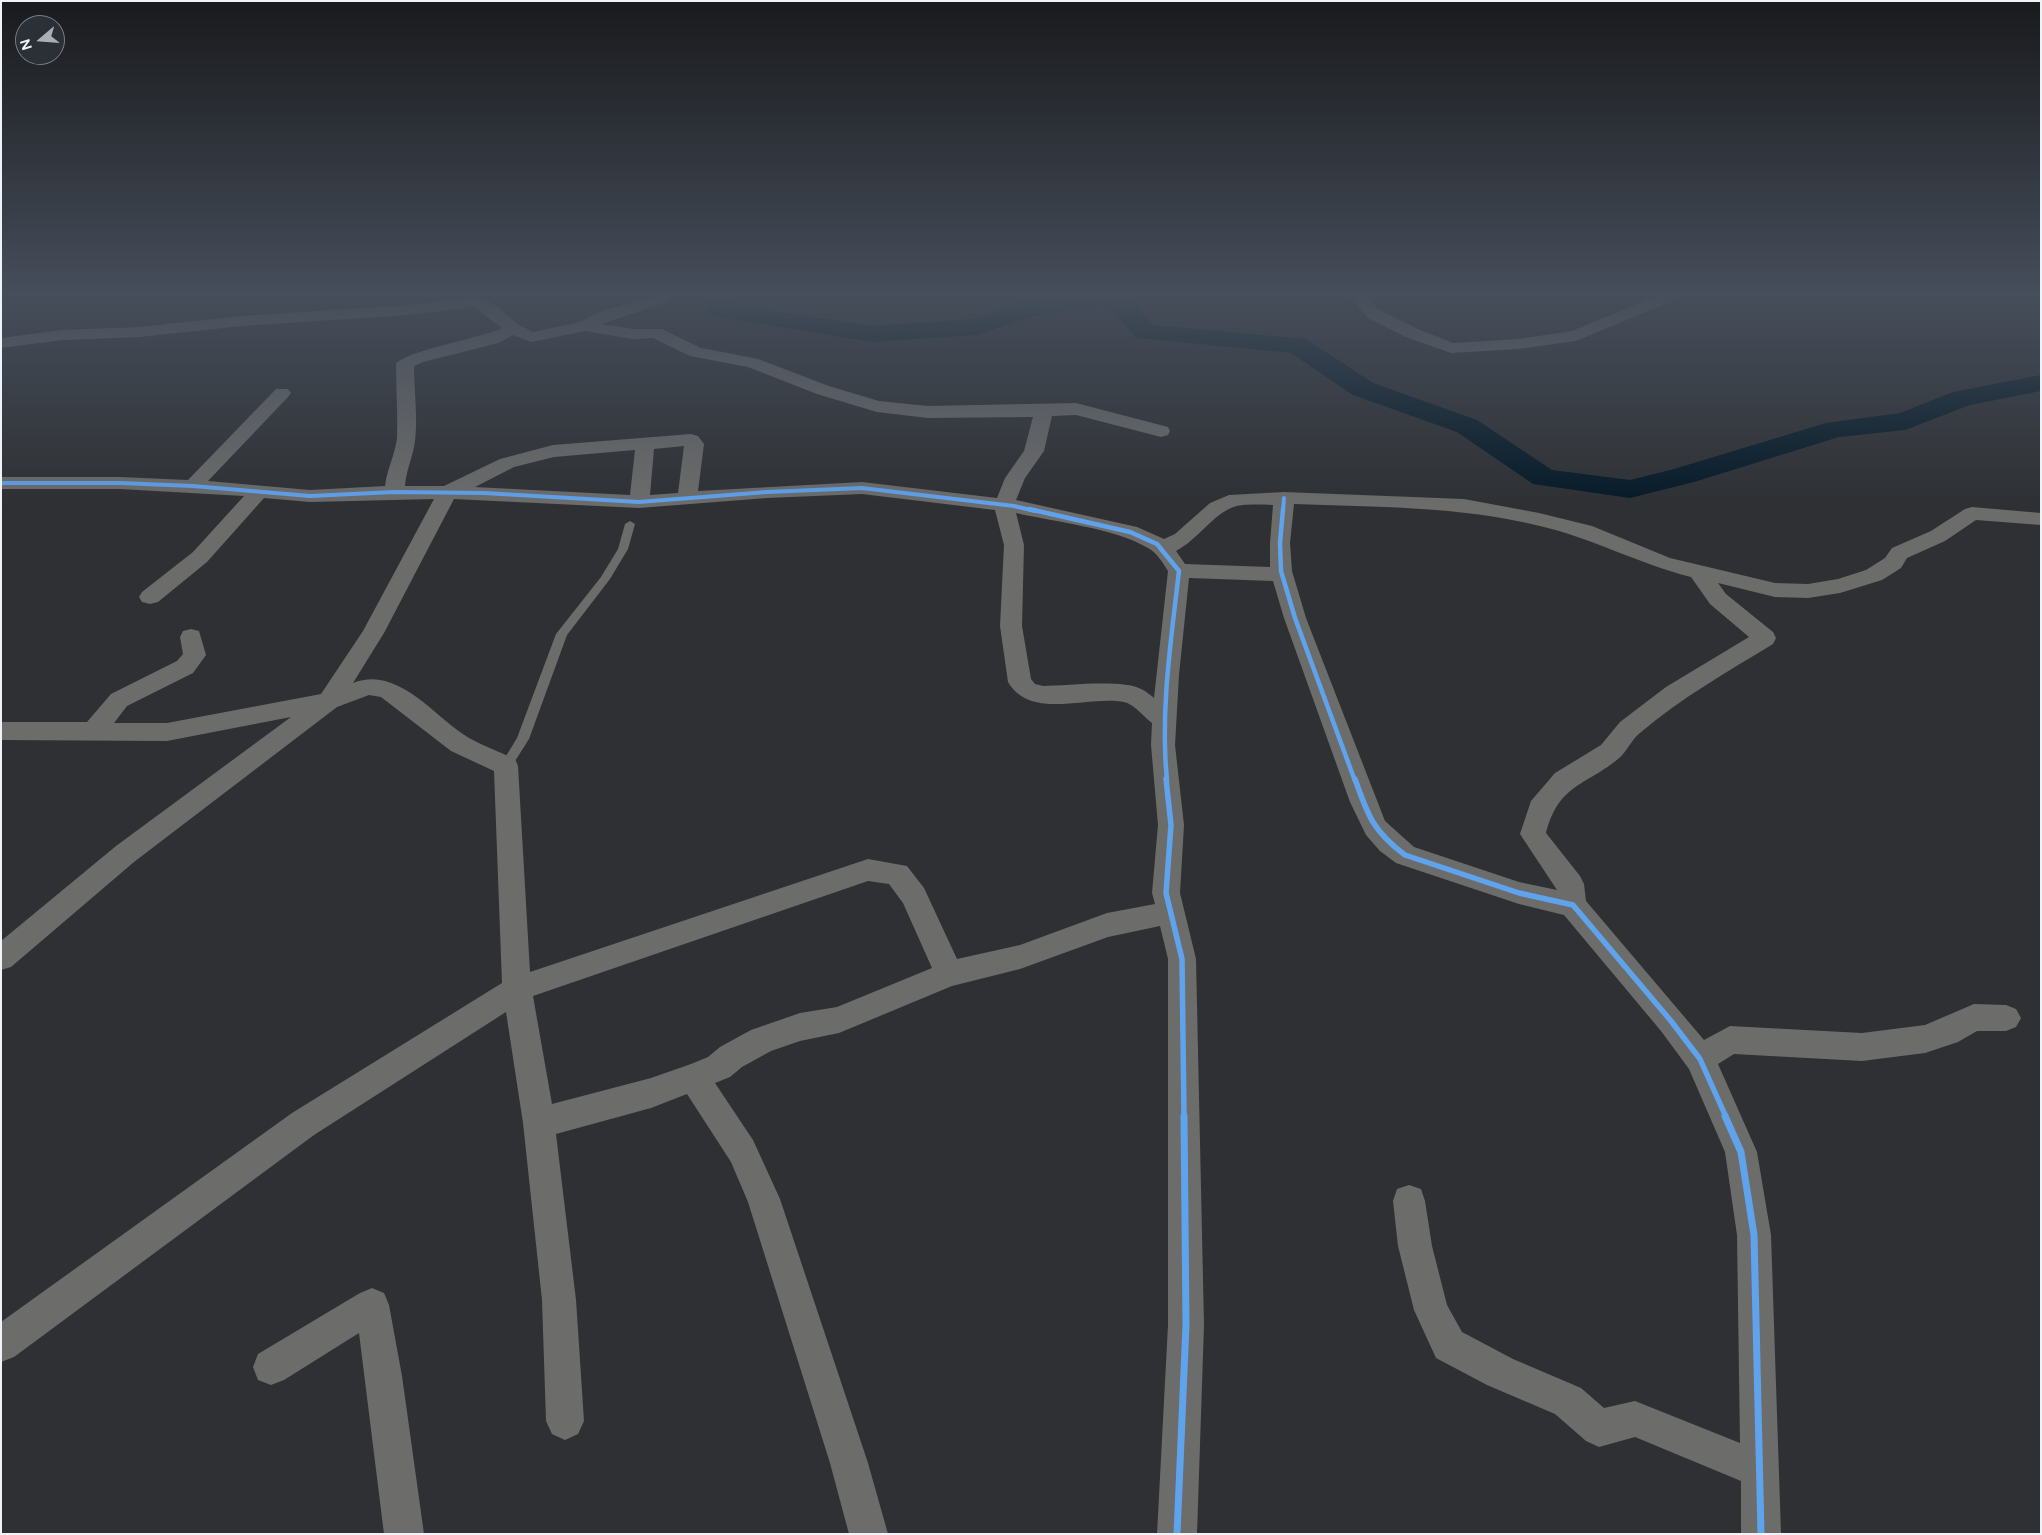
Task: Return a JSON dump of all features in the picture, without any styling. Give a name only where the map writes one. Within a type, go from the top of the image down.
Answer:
[{"type":"street","points":[[394,492],[396,472],[402,457],[406,438],[405,365]]},
{"type":"street","points":[[759,365],[823,390],[877,406],[928,412],[1076,409],[1161,431]]},
{"type":"street","points":[[193,486],[282,393]]},
{"type":"street","points":[[1044,411],[1034,451],[1015,478],[1004,505],[1014,545],[1011,626],[1020,682],[1027,690],[1043,695],[1117,693],[1133,695],[1164,719]]},
{"type":"street","points":[[1,958],[124,854],[329,701],[373,633],[432,518],[447,493],[507,463],[553,451],[644,442],[691,440],[694,444],[687,498]]},
{"type":"street","points":[[634,513],[644,442]]},
{"type":"street","points":[[1,483],[120,483],[193,486],[310,496],[394,492],[447,493],[634,513],[687,498],[862,488],[1004,505],[1130,532],[1162,549],[1179,571],[1163,745],[1171,825],[1166,893],[1182,959],[1186,1315],[1177,1534]]},
{"type":"street","points":[[150,598],[200,557],[258,493]]},
{"type":"street","points":[[1162,549],[1182,539],[1216,507],[1229,501],[1284,498],[1464,505],[1585,531],[1664,563],[1775,590],[1808,591],[1840,586],[1874,575],[1893,563],[1899,553],[1938,536],[1972,513],[2041,519]]},
{"type":"street","points":[[1284,498],[1280,543],[1283,576],[1295,618],[1318,675],[1363,802],[1375,828],[1389,843],[1405,855],[1427,864],[1519,893],[1573,906]]},
{"type":"street","points":[[1179,571],[1203,570],[1283,576]]},
{"type":"street","points":[[1698,571],[1718,599],[1765,638],[1674,693],[1629,728],[1610,752],[1564,780],[1540,808],[1533,834],[1551,861],[1570,884],[1573,906],[1671,1021],[1700,1059],[1741,1152],[1754,1236],[1761,1534]]},
{"type":"street","points":[[92,733],[119,700],[185,667],[195,655],[191,637]]},
{"type":"street","points":[[1,731],[167,732],[329,701],[368,686],[388,690],[460,744],[506,766],[513,945],[517,989],[539,1123],[559,1300],[565,1421]]},
{"type":"street","points":[[1,1344],[303,1124],[517,989],[868,870],[896,874],[914,896],[949,974]]},
{"type":"street","points":[[539,1123],[651,1093],[694,1078],[719,1067],[731,1057],[762,1040],[800,1027],[839,1020],[949,974],[1020,957],[1108,926],[1170,912]]},
{"type":"street","points":[[1700,1059],[1730,1040],[1862,1047],[1925,1039],[1947,1032],[1974,1017],[2006,1018]]},
{"type":"street","points":[[694,1078],[742,1151],[764,1199],[849,1463],[869,1534]]},
{"type":"street","points":[[1409,1201],[1415,1246],[1431,1310],[1449,1345],[1500,1372],[1568,1401],[1599,1428],[1635,1419],[1759,1469]]},
{"type":"street","points":[[271,1367],[372,1305],[384,1376],[404,1534]]},
{"type":"lane","points":[[506,766],[523,739],[562,634],[605,579],[624,549],[634,513]]},
{"type":"waterway","points":[[1326,365],[1363,389],[1467,426],[1544,478],[1630,489],[1683,476],[1836,429],[1905,421],[1963,398],[2041,383]]},
{"type":"cycle path","points":[[1,483],[120,483],[193,486],[310,496],[394,492],[484,493],[639,502],[767,492],[862,488],[1014,506],[1130,532],[1157,544],[1179,571],[1167,675],[1163,745],[1171,825],[1166,893],[1182,959],[1186,1325],[1177,1534]]},
{"type":"cycle path","points":[[1284,498],[1280,543],[1281,571],[1295,618],[1363,802],[1375,828],[1389,843],[1405,855],[1519,893],[1573,905],[1671,1021],[1700,1059],[1741,1152],[1754,1235],[1761,1534]]}]
